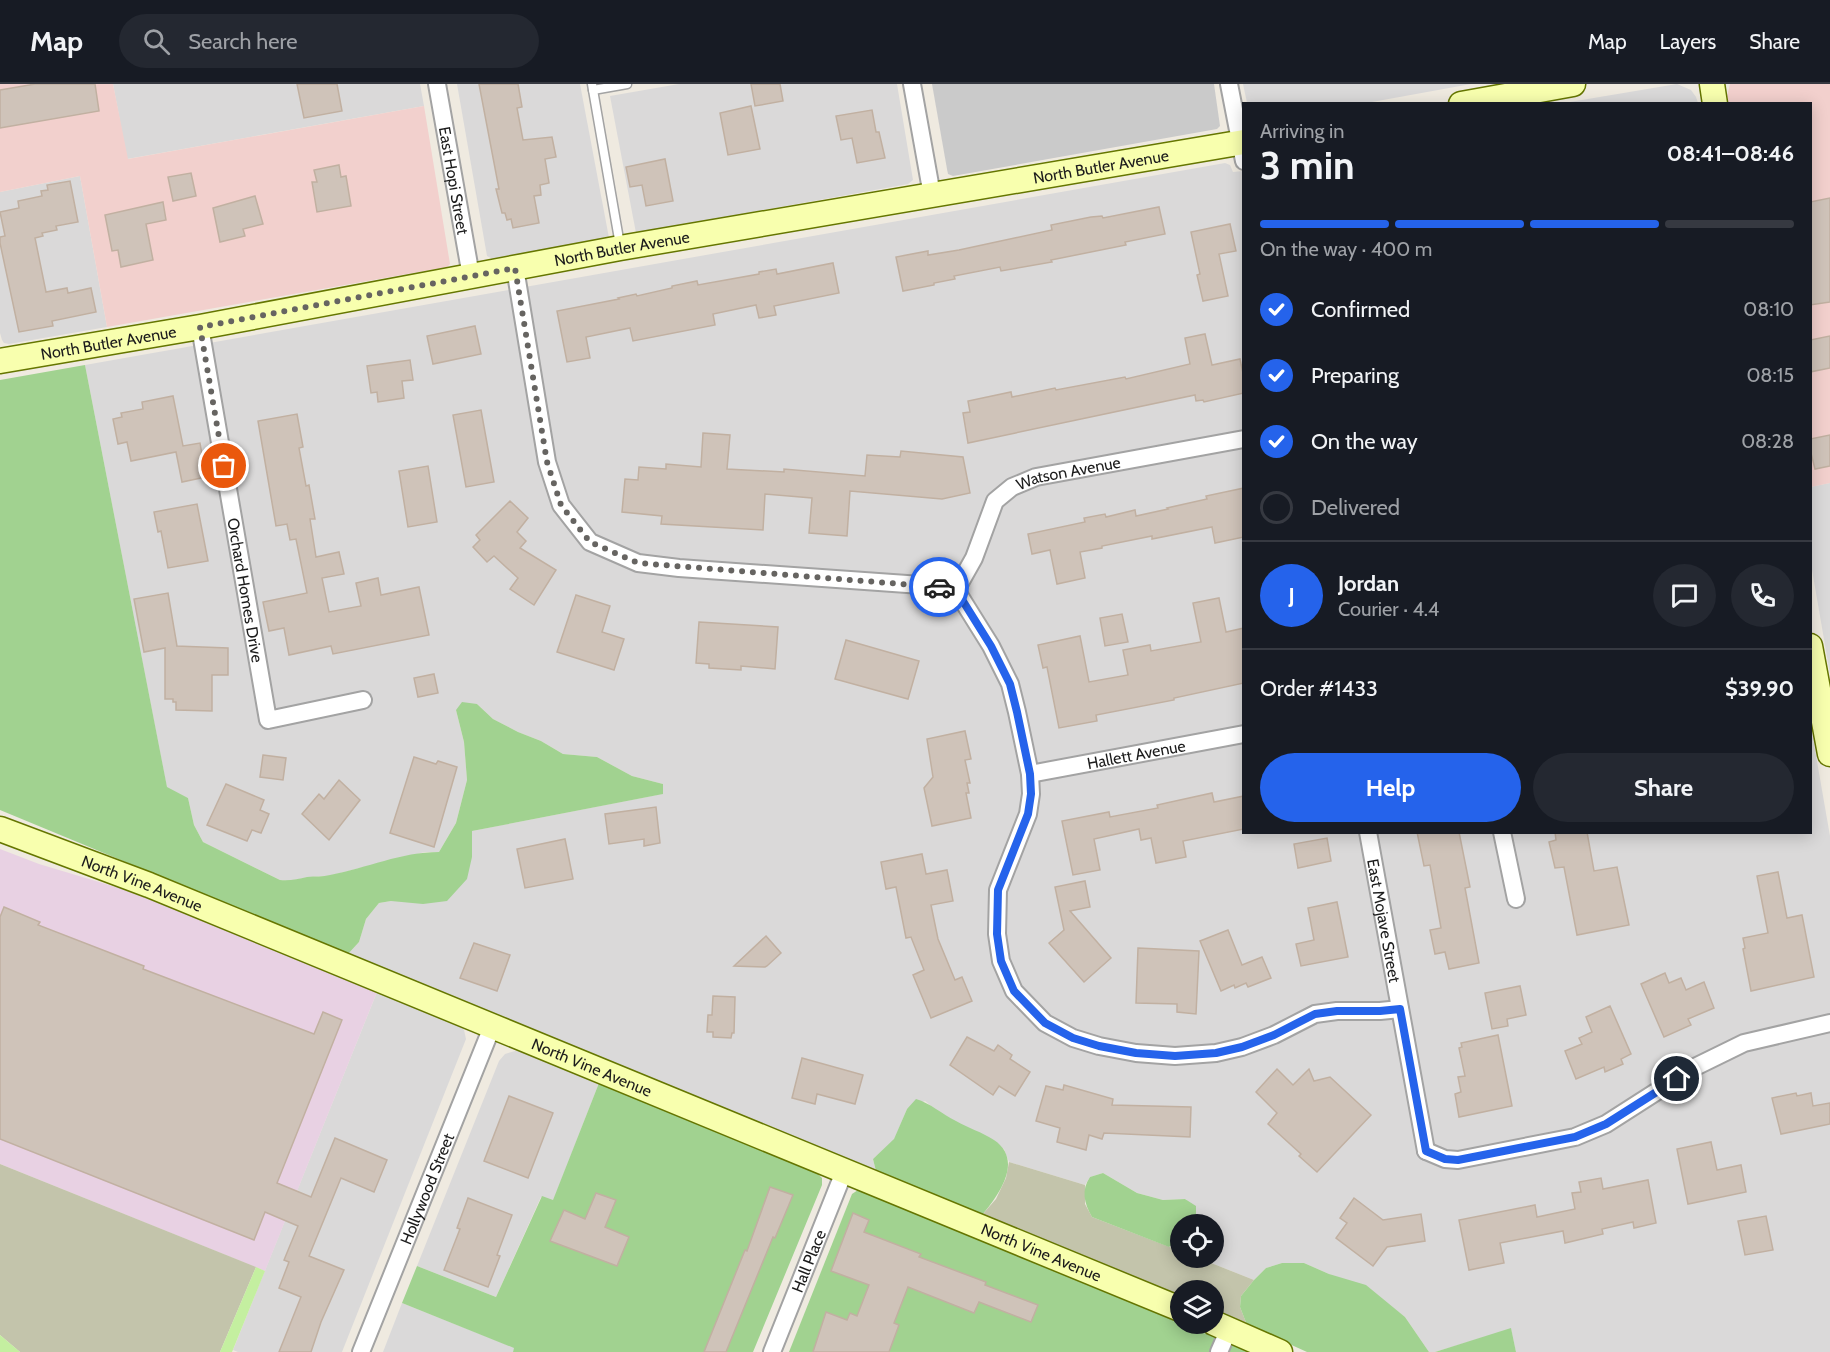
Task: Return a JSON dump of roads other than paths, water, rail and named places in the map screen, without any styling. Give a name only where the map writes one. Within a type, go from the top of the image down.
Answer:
[{"type":"street","name":"East Hopi Street","points":[[437,84],[471,276]]},
{"type":"street","points":[[912,84],[932,195]]},
{"type":"street","points":[[1229,84],[1242,148]]},
{"type":"street","points":[[1472,102],[1573,84]]},
{"type":"street","points":[[1712,84],[1715,102]]},
{"type":"street","name":"North Butler Avenue","points":[[0,361],[200,327],[620,248],[932,195],[1242,148]]},
{"type":"street","points":[[515,268],[547,462],[561,505],[590,542],[638,563],[921,585],[956,590],[991,646],[1010,684],[1030,774],[1031,794],[1028,814],[998,890],[997,934],[1001,961],[1014,991],[1045,1023],[1073,1038],[1099,1046],[1136,1053],[1175,1056],[1216,1053],[1242,1047],[1274,1035],[1315,1014],[1400,1009]]},
{"type":"street","name":"Orchard Homes Drive","points":[[200,327],[268,720],[363,700]]},
{"type":"street","name":"Watson Avenue","points":[[956,590],[974,558],[995,501],[1012,487],[1036,477],[1242,439]]},
{"type":"street","points":[[1812,657],[1830,753]]},
{"type":"street","name":"Hallett Avenue","points":[[1030,774],[1242,734]]},
{"type":"street","name":"North Vine Avenue","points":[[0,829],[149,885],[1170,1305]]},
{"type":"street","name":"East Mojave Street","points":[[1368,834],[1423,1154],[1458,1160],[1575,1137],[1606,1124],[1695,1067],[1744,1043],[1830,1023]]},
{"type":"street","points":[[1502,834],[1516,899]]},
{"type":"street","name":"Hollywood Street","points":[[361,1352],[492,1027]]},
{"type":"street","name":"Hall Place","points":[[772,1352],[844,1172]]},
{"type":"street","points":[[1224,1327],[1280,1352]]},
{"type":"street","points":[[1219,1352],[1220,1334]]},
{"type":"lane","points":[[620,248],[592,87],[627,84]]}]
